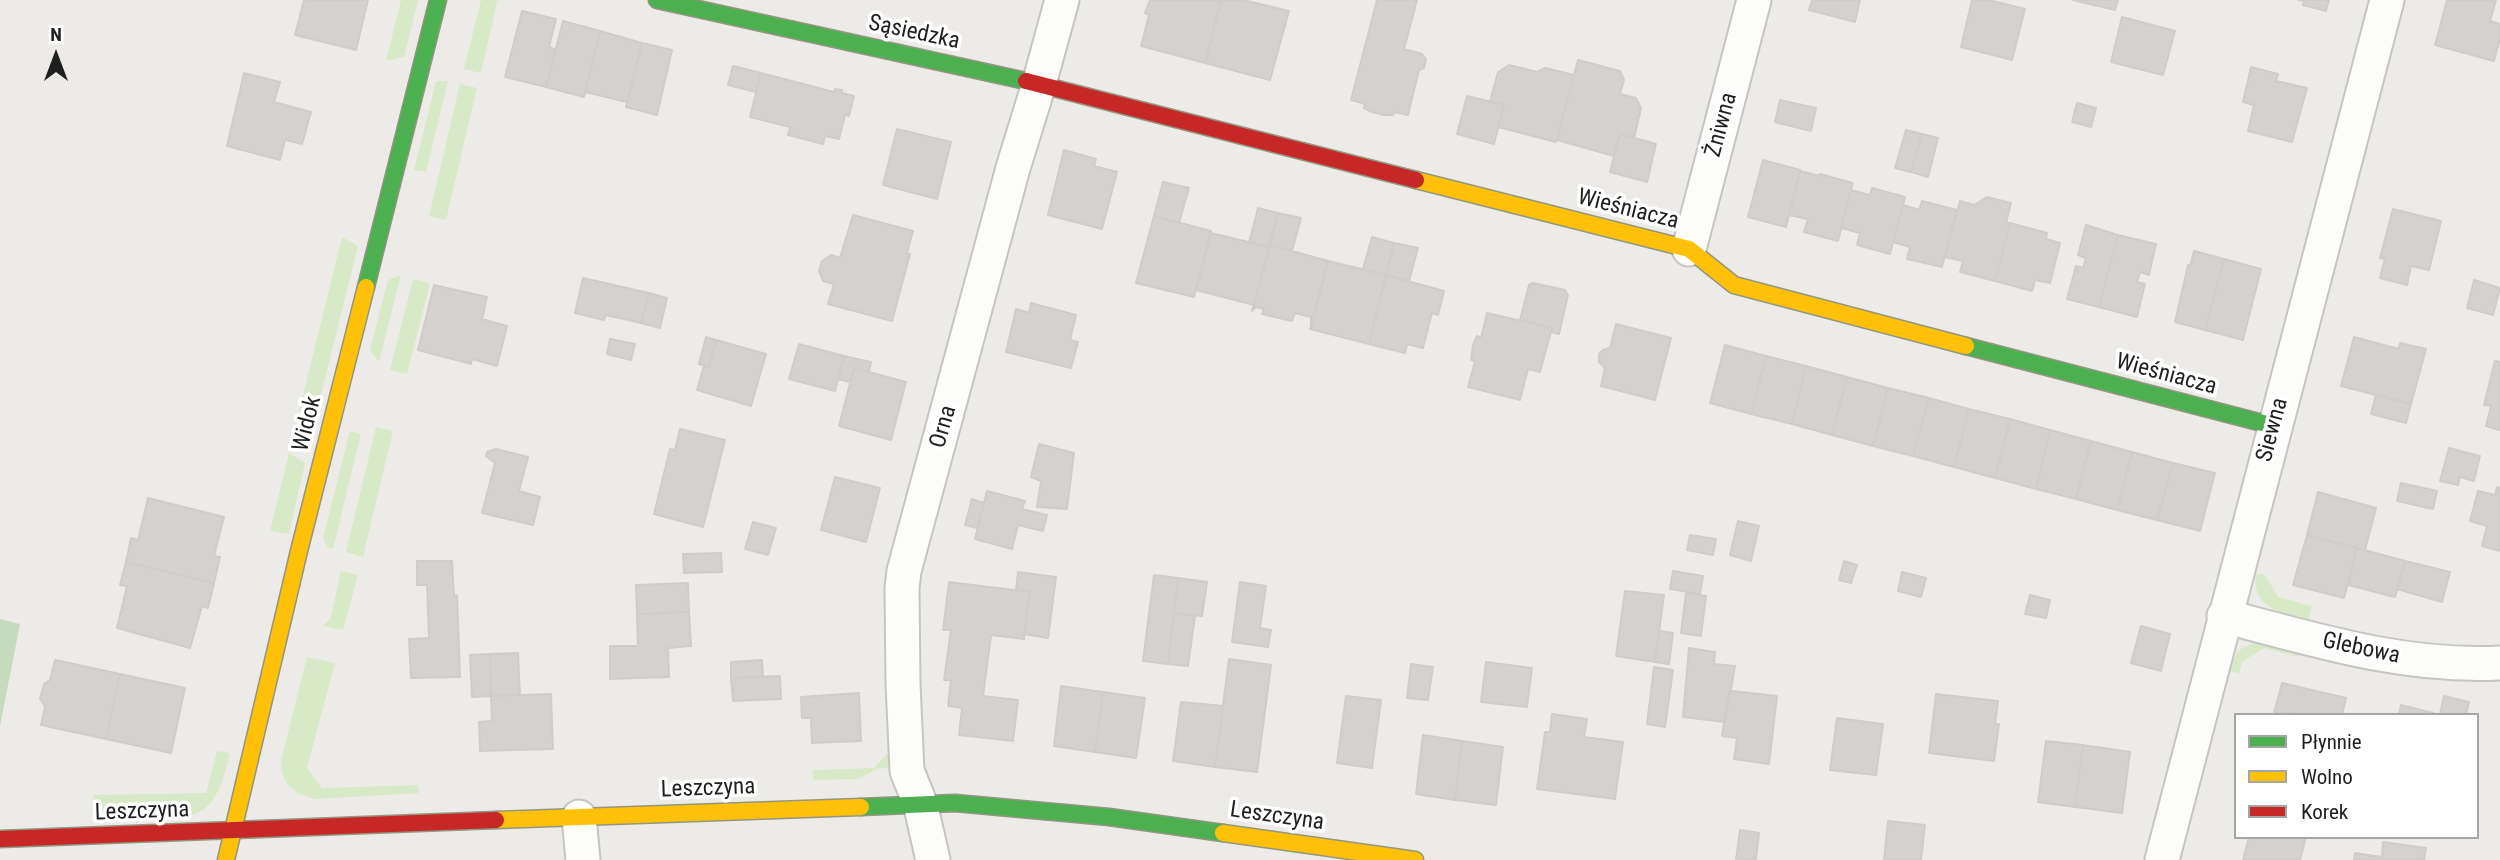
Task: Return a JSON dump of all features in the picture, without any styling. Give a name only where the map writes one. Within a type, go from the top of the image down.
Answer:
[{"type":"street","name":"Widok","points":[[226,860],[299,551],[438,0]]},
{"type":"street","name":"Sąsiedzka","points":[[656,0],[1039,84]]},
{"type":"street","name":"Orna","points":[[933,860],[920,803],[907,771],[903,684],[904,571],[1013,168],[1062,0]]},
{"type":"street","name":"Żniwna","points":[[1689,249],[1754,0]]},
{"type":"street","name":"Siewna","points":[[2162,860],[2386,0]]},
{"type":"street","name":"Wieśniacza","points":[[1039,84],[1689,249],[1734,285],[2274,426]]},
{"type":"street","name":"Glebowa","points":[[2224,616],[2383,656],[2414,660],[2500,663]]},
{"type":"street","name":"Leszczyna","points":[[0,839],[955,803],[1109,817],[1415,860]]},
{"type":"street","points":[[579,817],[583,860]]},
{"type":"green space","points":[[401,0],[418,0],[404,57],[386,61]]},
{"type":"green space","points":[[481,0],[500,0],[497,2],[481,73],[464,69]]},
{"type":"green space","points":[[436,81],[448,81],[426,172],[414,170]]},
{"type":"green space","points":[[460,84],[477,88],[446,220],[429,216]]},
{"type":"green space","points":[[342,237],[358,246],[317,412],[299,412]]},
{"type":"green space","points":[[401,275],[379,362],[370,350],[388,280]]},
{"type":"green space","points":[[413,279],[430,283],[407,374],[390,370]]},
{"type":"green space","points":[[376,427],[393,431],[363,557],[346,552]]},
{"type":"green space","points":[[350,431],[361,434],[333,549],[327,547],[323,538]]},
{"type":"green space","points":[[289,453],[305,463],[289,534],[270,531]]},
{"type":"green space","points":[[341,571],[358,575],[343,630],[323,626],[331,617]]},
{"type":"green space","points":[[2257,573],[2265,575],[2278,597],[2312,606],[2308,621],[2279,612],[2263,601],[2256,585]]},
{"type":"green space","points":[[0,619],[20,624],[0,726]]},
{"type":"green space","points":[[2260,642],[2299,651],[2298,657],[2264,648],[2242,662],[2239,674],[2230,671],[2239,650]]},
{"type":"green space","points":[[307,657],[335,663],[307,768],[322,788],[418,785],[419,793],[317,799],[302,795],[291,788],[284,776],[281,761]]},
{"type":"green space","points":[[892,749],[893,769],[879,768],[858,779],[813,780],[813,770],[874,768]]},
{"type":"green space","points":[[217,751],[230,753],[219,789],[209,804],[193,815],[93,817],[94,795],[206,793]]},
{"type":"building","points":[[304,0],[368,0],[356,50],[295,35]]},
{"type":"building","points":[[1150,0],[1221,0],[1205,63],[1141,46],[1149,15],[1145,13]]},
{"type":"building","points":[[1221,0],[1243,0],[1289,11],[1270,80],[1205,63]]},
{"type":"building","points":[[1377,0],[1417,0],[1404,49],[1422,54],[1426,59],[1424,68],[1419,70],[1408,115],[1372,112],[1364,108],[1365,104],[1351,100]]},
{"type":"building","points":[[1812,0],[1860,0],[1855,22],[1809,10]]},
{"type":"building","points":[[1972,0],[1989,0],[2025,9],[2012,60],[1961,47]]},
{"type":"building","points":[[2073,0],[2118,0],[2115,10]]},
{"type":"building","points":[[2298,0],[2329,0],[2326,11],[2303,5],[2304,1]]},
{"type":"building","points":[[2447,0],[2496,0],[2490,21],[2500,24],[2500,39],[2494,61],[2435,45]]},
{"type":"building","points":[[522,11],[556,19],[549,47],[556,50],[546,87],[505,77]]},
{"type":"building","points":[[2122,17],[2175,31],[2163,75],[2111,62]]},
{"type":"building","points":[[563,21],[600,31],[584,97],[546,87]]},
{"type":"building","points":[[600,31],[642,43],[627,102],[585,92]]},
{"type":"building","points":[[642,43],[672,50],[657,115],[626,107]]},
{"type":"building","points":[[1578,60],[1620,71],[1624,80],[1620,94],[1636,98],[1641,108],[1634,138],[1620,134],[1614,156],[1557,140]]},
{"type":"building","points":[[1509,65],[1537,72],[1545,68],[1574,75],[1556,142],[1498,127],[1504,105],[1490,102],[1498,72]]},
{"type":"building","points":[[733,66],[761,73],[756,92],[728,85]]},
{"type":"building","points":[[2251,67],[2278,74],[2276,81],[2307,88],[2292,142],[2248,131],[2254,105],[2243,102]]},
{"type":"building","points":[[244,73],[280,82],[274,102],[311,112],[302,144],[285,140],[280,160],[227,146]]},
{"type":"building","points":[[761,73],[834,92],[835,89],[842,90],[842,93],[854,96],[849,116],[845,115],[839,139],[825,136],[823,144],[788,135],[790,127],[750,117]]},
{"type":"building","points":[[1467,96],[1504,105],[1494,144],[1457,134]]},
{"type":"building","points":[[1780,100],[1816,108],[1811,131],[1775,122]]},
{"type":"building","points":[[2077,103],[2096,108],[2091,127],[2072,122]]},
{"type":"building","points":[[897,129],[951,142],[937,199],[883,185]]},
{"type":"building","points":[[1906,130],[1922,134],[1911,172],[1895,168]]},
{"type":"building","points":[[1620,134],[1656,144],[1647,182],[1610,172]]},
{"type":"building","points":[[1922,134],[1938,138],[1928,177],[1911,172]]},
{"type":"building","points":[[1064,150],[1096,159],[1094,166],[1117,172],[1102,229],[1048,215]]},
{"type":"building","points":[[1763,160],[1800,170],[1786,227],[1748,217]]},
{"type":"building","points":[[1800,171],[1853,183],[1838,241],[1804,232],[1808,219],[1789,215]]},
{"type":"building","points":[[1163,182],[1189,188],[1179,223],[1154,216]]},
{"type":"building","points":[[1872,188],[1905,197],[1890,254],[1857,245],[1860,233],[1841,228],[1851,190],[1870,195]]},
{"type":"building","points":[[1987,197],[2011,203],[2006,223],[2010,223],[1995,281],[1960,272],[1963,261],[1945,257],[1960,201],[1974,205]]},
{"type":"building","points":[[1922,201],[1957,210],[1942,267],[1907,259],[1910,247],[1893,242],[1903,205],[1919,210]]},
{"type":"building","points":[[1258,208],[1278,213],[1269,247],[1249,243]]},
{"type":"building","points":[[2393,209],[2441,221],[2429,270],[2411,266],[2407,285],[2380,278],[2385,259],[2380,258]]},
{"type":"building","points":[[1278,213],[1301,218],[1292,251],[1270,245]]},
{"type":"building","points":[[853,215],[913,231],[907,253],[910,254],[892,321],[828,304],[834,284],[823,281],[819,271],[822,261],[831,255],[840,258]]},
{"type":"building","points":[[1154,216],[1211,231],[1194,297],[1136,283]]},
{"type":"building","points":[[2010,223],[2047,233],[2046,239],[2060,243],[2050,283],[2035,280],[2032,291],[1995,281]]},
{"type":"building","points":[[2086,225],[2118,235],[2099,307],[2067,299],[2076,266],[2083,268],[2086,258],[2078,255]]},
{"type":"building","points":[[1211,233],[1269,247],[1254,305],[1196,290]]},
{"type":"building","points":[[2118,235],[2156,244],[2149,275],[2140,272],[2137,282],[2145,284],[2137,317],[2099,307]]},
{"type":"building","points":[[1372,237],[1394,243],[1386,275],[1363,269]]},
{"type":"building","points":[[1394,243],[1418,248],[1409,281],[1386,275]]},
{"type":"building","points":[[1270,245],[1328,261],[1311,327],[1311,317],[1295,313],[1292,321],[1262,314],[1264,309],[1256,307],[1252,311]]},
{"type":"building","points":[[2194,251],[2224,259],[2205,330],[2175,322],[2188,265],[2190,266]]},
{"type":"building","points":[[2224,259],[2261,269],[2243,340],[2205,330]]},
{"type":"building","points":[[1328,261],[1386,275],[1369,344],[1310,329]]},
{"type":"building","points":[[1386,275],[1444,291],[1438,315],[1432,313],[1423,348],[1407,344],[1405,353],[1369,344]]},
{"type":"building","points":[[583,278],[649,293],[641,323],[606,315],[604,320],[575,313]]},
{"type":"building","points":[[2474,280],[2500,288],[2493,315],[2467,308]]},
{"type":"building","points":[[1533,283],[1565,290],[1568,295],[1559,334],[1551,332],[1552,328],[1520,320],[1529,285]]},
{"type":"building","points":[[434,285],[487,297],[482,319],[507,326],[497,366],[472,359],[471,364],[418,350]]},
{"type":"building","points":[[649,293],[667,298],[660,328],[641,323]]},
{"type":"building","points":[[1031,303],[1076,315],[1070,340],[1078,342],[1071,368],[1006,352],[1016,309],[1029,313]]},
{"type":"building","points":[[1487,313],[1552,328],[1540,372],[1528,369],[1520,400],[1468,387],[1475,361],[1471,360],[1473,345],[1477,336],[1481,338]]},
{"type":"building","points":[[1616,324],[1671,338],[1655,400],[1601,386],[1605,368],[1599,362],[1599,354],[1610,348]]},
{"type":"building","points":[[706,337],[716,340],[709,367],[699,364]]},
{"type":"building","points":[[2354,337],[2399,349],[2400,343],[2426,349],[2411,404],[2341,386]]},
{"type":"building","points":[[610,339],[635,344],[631,360],[607,354]]},
{"type":"building","points":[[716,340],[766,354],[751,406],[697,390],[704,366],[709,367]]},
{"type":"building","points":[[799,344],[844,356],[835,391],[789,379]]},
{"type":"building","points":[[1725,345],[1766,356],[1751,414],[1710,403]]},
{"type":"building","points":[[844,356],[871,362],[869,372],[854,368],[850,382],[838,379]]},
{"type":"building","points":[[1766,356],[1806,366],[1792,424],[1751,414]]},
{"type":"building","points":[[2495,361],[2500,362],[2500,430],[2486,426],[2491,406],[2484,405]]},
{"type":"building","points":[[1806,366],[1847,377],[1832,435],[1792,424]]},
{"type":"building","points":[[854,368],[906,382],[891,440],[839,426]]},
{"type":"building","points":[[1847,377],[1888,388],[1873,446],[1832,435]]},
{"type":"building","points":[[1888,388],[1929,398],[1913,456],[1873,446]]},
{"type":"building","points":[[2376,395],[2411,404],[2406,423],[2371,414]]},
{"type":"building","points":[[1929,398],[1969,409],[1954,467],[1913,456]]},
{"type":"building","points":[[1969,409],[2010,419],[1995,478],[1954,467]]},
{"type":"building","points":[[2010,419],[2050,430],[2036,489],[1995,478]]},
{"type":"building","points":[[680,429],[725,440],[703,527],[654,514],[670,449],[675,450]]},
{"type":"building","points":[[2050,430],[2091,441],[2076,499],[2036,489]]},
{"type":"building","points":[[2091,441],[2132,452],[2117,510],[2076,499]]},
{"type":"building","points":[[1039,444],[1074,453],[1067,509],[1037,507],[1041,481],[1031,477]]},
{"type":"building","points":[[2449,448],[2480,456],[2474,481],[2460,477],[2458,485],[2440,481]]},
{"type":"building","points":[[496,449],[528,457],[519,491],[540,497],[533,525],[482,513],[495,463],[486,456],[487,452]]},
{"type":"building","points":[[2132,452],[2173,463],[2157,520],[2117,510]]},
{"type":"building","points":[[2173,463],[2215,473],[2200,531],[2157,520]]},
{"type":"building","points":[[835,477],[880,488],[866,542],[821,530]]},
{"type":"building","points":[[2401,483],[2437,491],[2433,509],[2397,501]]},
{"type":"building","points":[[2497,487],[2500,488],[2500,551],[2482,546],[2487,526],[2470,521],[2478,491],[2495,495]]},
{"type":"building","points":[[987,491],[1025,501],[1022,509],[1047,515],[1043,531],[1018,525],[1012,549],[975,539]]},
{"type":"building","points":[[2318,492],[2376,508],[2365,550],[2307,535]]},
{"type":"building","points":[[148,498],[224,517],[214,556],[220,557],[214,583],[126,562],[131,538],[138,540]]},
{"type":"building","points":[[972,499],[984,503],[977,528],[965,525]]},
{"type":"building","points":[[1738,521],[1759,526],[1751,561],[1730,555]]},
{"type":"building","points":[[753,522],[776,528],[768,555],[745,549]]},
{"type":"building","points":[[1690,535],[1716,539],[1713,555],[1687,550]]},
{"type":"building","points":[[2307,535],[2357,548],[2344,598],[2293,585]]},
{"type":"building","points":[[2357,548],[2405,561],[2395,597],[2348,585]]},
{"type":"building","points":[[721,553],[722,572],[684,573],[683,554]]},
{"type":"building","points":[[417,561],[452,561],[454,596],[457,595],[460,677],[411,678],[409,639],[429,638],[427,585],[417,585]]},
{"type":"building","points":[[1844,561],[1857,565],[1851,583],[1839,580]]},
{"type":"building","points":[[2405,561],[2450,572],[2442,602],[2397,589]]},
{"type":"building","points":[[126,562],[214,583],[208,608],[202,606],[190,648],[117,628],[127,586],[120,585]]},
{"type":"building","points":[[1673,571],[1703,576],[1700,594],[1670,589]]},
{"type":"building","points":[[1018,572],[1056,577],[1048,638],[1024,634],[1030,592],[1016,590]]},
{"type":"building","points":[[1902,572],[1926,578],[1921,597],[1898,591]]},
{"type":"building","points":[[1154,575],[1178,578],[1168,664],[1143,661]]},
{"type":"building","points":[[1178,578],[1207,582],[1202,616],[1174,613]]},
{"type":"building","points":[[949,582],[1030,592],[1024,639],[991,635],[983,696],[1018,700],[1013,741],[959,735],[962,708],[948,706],[951,680],[944,680],[951,630],[943,630]]},
{"type":"building","points":[[1240,582],[1266,586],[1260,628],[1271,630],[1268,647],[1232,642]]},
{"type":"building","points":[[688,583],[689,612],[637,614],[636,585]]},
{"type":"building","points":[[1625,591],[1664,595],[1655,662],[1616,656]]},
{"type":"building","points":[[1686,593],[1706,596],[1701,636],[1681,633]]},
{"type":"building","points":[[2030,595],[2050,600],[2046,618],[2025,614]]},
{"type":"building","points":[[689,612],[691,646],[668,648],[669,677],[610,679],[610,646],[638,646],[637,614]]},
{"type":"building","points":[[1174,613],[1195,616],[1188,666],[1168,664]]},
{"type":"building","points":[[2141,626],[2170,634],[2161,671],[2131,663]]},
{"type":"building","points":[[1659,631],[1673,633],[1669,664],[1655,662]]},
{"type":"building","points":[[1689,648],[1715,652],[1714,664],[1735,666],[1725,722],[1683,717]]},
{"type":"building","points":[[518,653],[520,695],[491,696],[490,654]]},
{"type":"building","points":[[490,654],[491,696],[472,697],[470,655]]},
{"type":"building","points":[[1229,659],[1271,665],[1257,772],[1215,767]]},
{"type":"building","points":[[55,660],[120,674],[106,739],[41,725],[45,706],[40,699],[44,684],[50,680]]},
{"type":"building","points":[[762,660],[763,677],[731,678],[731,662]]},
{"type":"building","points":[[1486,662],[1532,668],[1527,707],[1481,702]]},
{"type":"building","points":[[1411,664],[1433,667],[1428,700],[1407,698]]},
{"type":"building","points":[[1654,667],[1673,670],[1665,727],[1647,724]]},
{"type":"building","points":[[120,674],[185,688],[171,753],[106,739]]},
{"type":"building","points":[[780,676],[781,699],[733,701],[731,678]]},
{"type":"building","points":[[2282,683],[2346,698],[2342,713],[2274,713]]},
{"type":"building","points":[[1061,686],[1103,692],[1095,752],[1054,746]]},
{"type":"building","points":[[1103,692],[1145,698],[1136,758],[1095,752]]},
{"type":"building","points":[[1729,692],[1777,696],[1769,764],[1734,759],[1737,738],[1722,736]]},
{"type":"building","points":[[859,693],[861,741],[812,743],[811,718],[802,718],[801,697]]},
{"type":"building","points":[[551,694],[553,749],[480,751],[479,722],[492,721],[491,696]]},
{"type":"building","points":[[1936,694],[1998,701],[1995,724],[1999,724],[1994,761],[1929,753]]},
{"type":"building","points":[[1346,696],[1381,700],[1372,768],[1337,763]]},
{"type":"building","points":[[2444,696],[2469,702],[2466,713],[2440,713]]},
{"type":"building","points":[[1181,702],[1223,706],[1215,767],[1173,761]]},
{"type":"building","points":[[2401,705],[2433,713],[2399,713]]},
{"type":"building","points":[[1552,714],[1587,719],[1584,737],[1623,742],[1615,799],[1537,789],[1545,732],[1550,732]]},
{"type":"building","points":[[1837,718],[1883,724],[1876,775],[1830,770]]},
{"type":"building","points":[[1423,735],[1462,741],[1455,800],[1416,794]]},
{"type":"building","points":[[1462,741],[1503,747],[1496,805],[1455,800]]},
{"type":"building","points":[[2046,741],[2083,745],[2075,807],[2038,802]]},
{"type":"building","points":[[2083,745],[2130,752],[2122,813],[2075,807]]},
{"type":"building","points":[[1888,821],[1925,825],[1921,860],[1884,860]]},
{"type":"building","points":[[1740,830],[1759,833],[1756,860],[1736,860]]},
{"type":"building","points":[[2248,839],[2305,839],[2300,860],[2243,860]]},
{"type":"building","points":[[2383,842],[2426,848],[2424,860],[2354,860],[2355,853],[2382,857]]},
{"type":"traffic: fast","points":[[366,287],[438,0]]},
{"type":"traffic: fast","points":[[657,0],[1026,81]]},
{"type":"traffic: fast","points":[[1966,346],[2274,426]]},
{"type":"traffic: fast","points":[[861,807],[955,803],[1109,817],[1223,833]]},
{"type":"traffic: slow","points":[[1416,180],[1689,249],[1734,285],[1966,346]]},
{"type":"traffic: slow","points":[[226,860],[299,551],[366,287]]},
{"type":"traffic: slow","points":[[496,820],[861,807]]},
{"type":"traffic: slow","points":[[1223,833],[1415,860]]},
{"type":"traffic: jam","points":[[1026,81],[1416,180]]},
{"type":"traffic: jam","points":[[0,839],[496,820]]}]
